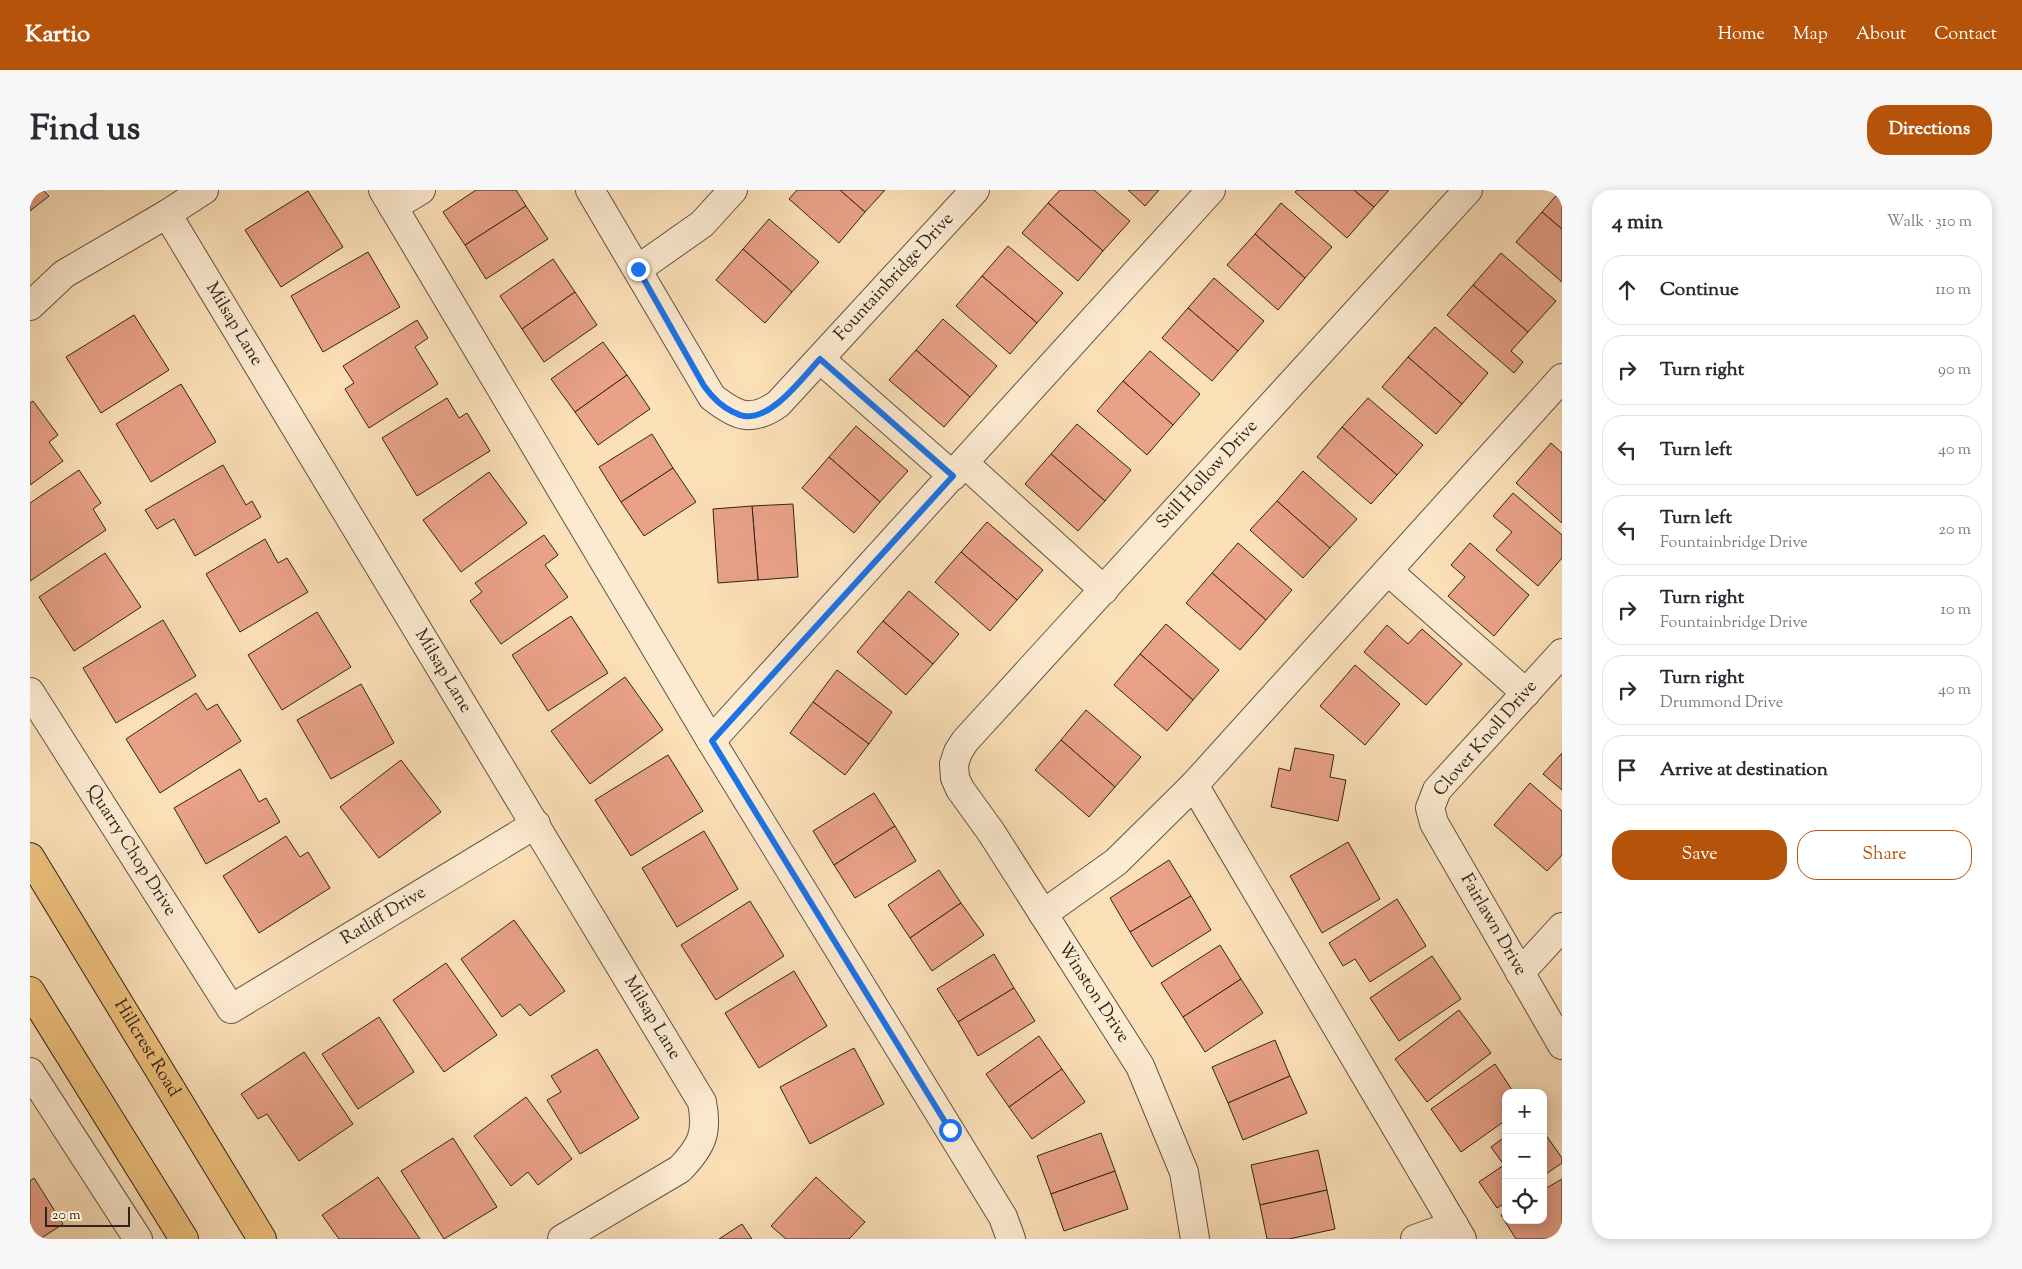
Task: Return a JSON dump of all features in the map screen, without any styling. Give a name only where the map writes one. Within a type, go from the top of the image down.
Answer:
[{"type":"main road","name":"Hillcrest Road","points":[[30,857],[262,1239]]},
{"type":"main road","points":[[30,991],[184,1239]]},
{"type":"street","points":[[30,306],[64,274],[167,214],[204,190]]},
{"type":"street","points":[[421,190],[388,198],[712,741],[1003,1217],[1010,1239]]},
{"type":"street","points":[[590,190],[638,269],[702,224],[733,190]]},
{"type":"street","name":"Fountainbridge Drive","points":[[638,269],[712,397],[730,410],[744,416],[768,411],[778,404],[975,190]]},
{"type":"street","points":[[712,741],[1211,190]]},
{"type":"street","name":"Still Hollow Drive","points":[[954,764],[958,752],[965,741],[1468,190]]},
{"type":"street","name":"Milsap Lane","points":[[167,214],[702,1102],[705,1117],[704,1133],[696,1152],[680,1169],[562,1239]]},
{"type":"street","points":[[820,359],[958,469],[1104,590]]},
{"type":"street","points":[[1042,914],[1116,862],[1194,784],[1562,378]]},
{"type":"street","points":[[1388,571],[1526,693]]},
{"type":"street","name":"Clover Knoll Drive","points":[[1431,803],[1437,790],[1562,653]]},
{"type":"street","name":"Quarry Chop Drive","points":[[30,692],[230,1009]]},
{"type":"street","name":"Winston Drive","points":[[954,764],[955,778],[960,790],[991,832],[1140,1066],[1184,1172],[1195,1239]]},
{"type":"street","points":[[1194,784],[1458,1232],[1415,1239]]},
{"type":"street","name":"Fairlawn Drive","points":[[1431,803],[1430,813],[1434,823],[1562,1045]]},
{"type":"street","name":"Ratliff Drive","points":[[230,1009],[536,824]]},
{"type":"street","points":[[1520,973],[1562,927]]},
{"type":"street","points":[[30,1072],[138,1239]]},
{"type":"building","points":[[30,190],[43,190],[49,196],[30,211]]},
{"type":"building","points":[[476,190],[516,190],[526,206],[465,245],[443,212]]},
{"type":"building","points":[[797,190],[840,190],[865,212],[839,243],[789,199]]},
{"type":"building","points":[[840,190],[885,190],[865,212]]},
{"type":"building","points":[[1060,190],[1094,190],[1130,221],[1103,251],[1048,203]]},
{"type":"building","points":[[1128,190],[1159,190],[1145,206]]},
{"type":"building","points":[[1297,190],[1354,190],[1374,207],[1347,238],[1295,192]]},
{"type":"building","points":[[1354,190],[1389,190],[1374,207]]},
{"type":"building","points":[[1562,190],[1562,229],[1542,212]]},
{"type":"building","points":[[308,191],[343,247],[281,287],[245,230]]},
{"type":"building","points":[[1048,203],[1103,251],[1078,281],[1022,233]]},
{"type":"building","points":[[1281,203],[1332,247],[1305,278],[1255,234]]},
{"type":"building","points":[[526,206],[548,239],[486,279],[465,245]]},
{"type":"building","points":[[1542,212],[1562,229],[1562,282],[1516,242]]},
{"type":"building","points":[[769,219],[819,262],[792,292],[743,249]]},
{"type":"building","points":[[1255,234],[1305,278],[1278,310],[1227,265]]},
{"type":"building","points":[[1008,246],[1063,293],[1037,323],[982,276]]},
{"type":"building","points":[[743,249],[792,292],[765,323],[716,280]]},
{"type":"building","points":[[368,252],[400,307],[323,352],[291,296]]},
{"type":"building","points":[[1501,253],[1556,301],[1528,332],[1473,285]]},
{"type":"building","points":[[553,259],[575,292],[522,329],[500,296]]},
{"type":"building","points":[[982,276],[1037,323],[1010,354],[956,306]]},
{"type":"building","points":[[1214,278],[1264,321],[1238,351],[1188,308]]},
{"type":"building","points":[[1473,285],[1528,332],[1511,351],[1523,362],[1514,373],[1447,315]]},
{"type":"building","points":[[575,292],[597,325],[544,362],[522,329]]},
{"type":"building","points":[[1188,308],[1238,351],[1212,381],[1162,338]]},
{"type":"building","points":[[134,315],[169,370],[101,413],[66,357]]},
{"type":"building","points":[[943,319],[997,366],[970,397],[916,350]]},
{"type":"building","points":[[417,320],[428,338],[415,347],[438,384],[369,428],[345,389],[354,383],[343,366]]},
{"type":"building","points":[[1435,327],[1488,373],[1462,404],[1408,357]]},
{"type":"building","points":[[603,342],[627,375],[575,412],[551,379]]},
{"type":"building","points":[[916,350],[970,397],[944,427],[889,380]]},
{"type":"building","points":[[1150,351],[1200,394],[1173,425],[1123,381]]},
{"type":"building","points":[[1408,357],[1462,404],[1436,434],[1382,387]]},
{"type":"building","points":[[627,375],[650,409],[598,445],[575,412]]},
{"type":"building","points":[[1123,381],[1173,425],[1147,455],[1097,411]]},
{"type":"building","points":[[181,384],[216,442],[151,482],[116,424]]},
{"type":"building","points":[[447,398],[459,418],[467,413],[490,451],[417,496],[382,438]]},
{"type":"building","points":[[1368,398],[1423,445],[1397,475],[1342,427]]},
{"type":"building","points":[[33,401],[58,435],[49,442],[63,461],[30,485],[30,403]]},
{"type":"building","points":[[1077,424],[1131,470],[1105,501],[1051,454]]},
{"type":"building","points":[[856,426],[908,471],[880,502],[829,457]]},
{"type":"building","points":[[1342,427],[1397,475],[1371,504],[1317,457]]},
{"type":"building","points":[[652,434],[673,468],[621,502],[599,467]]},
{"type":"building","points":[[1551,443],[1562,453],[1562,523],[1516,483]]},
{"type":"building","points":[[1051,454],[1105,501],[1078,531],[1025,484]]},
{"type":"building","points":[[829,457],[880,502],[854,533],[802,488]]},
{"type":"building","points":[[223,465],[246,505],[252,501],[261,517],[195,556],[174,519],[157,529],[145,510]]},
{"type":"building","points":[[673,468],[696,502],[644,536],[621,502]]},
{"type":"building","points":[[79,470],[101,503],[93,509],[106,530],[30,581],[30,503]]},
{"type":"building","points":[[1303,471],[1357,519],[1330,548],[1277,501]]},
{"type":"building","points":[[489,472],[527,523],[461,572],[423,520]]},
{"type":"building","points":[[1513,493],[1562,535],[1562,558],[1538,586],[1496,550],[1512,532],[1493,516]]},
{"type":"building","points":[[1277,501],[1330,548],[1303,578],[1250,530]]},
{"type":"building","points":[[793,504],[798,577],[758,580],[752,506]]},
{"type":"building","points":[[752,506],[758,580],[718,583],[713,509]]},
{"type":"building","points":[[987,522],[1043,570],[1017,600],[961,552]]},
{"type":"building","points":[[544,535],[558,555],[545,565],[568,597],[501,644],[470,601],[482,592],[475,583]]},
{"type":"building","points":[[265,539],[278,563],[287,558],[308,592],[240,632],[206,574]]},
{"type":"building","points":[[1238,543],[1292,590],[1266,620],[1212,573]]},
{"type":"building","points":[[1470,543],[1529,595],[1494,636],[1448,596],[1465,577],[1451,565]]},
{"type":"building","points":[[961,552],[1017,600],[990,631],[935,582]]},
{"type":"building","points":[[105,553],[141,607],[74,651],[39,597]]},
{"type":"building","points":[[1212,573],[1266,620],[1240,650],[1186,603]]},
{"type":"building","points":[[909,591],[959,634],[933,664],[883,621]]},
{"type":"building","points":[[317,612],[351,667],[282,710],[248,655]]},
{"type":"building","points":[[571,616],[608,673],[548,711],[512,655]]},
{"type":"building","points":[[163,620],[196,676],[116,723],[83,668]]},
{"type":"building","points":[[883,621],[933,664],[906,695],[857,652]]},
{"type":"building","points":[[1166,624],[1219,670],[1193,700],[1140,654]]},
{"type":"building","points":[[1387,625],[1408,644],[1422,629],[1462,664],[1426,705],[1364,652]]},
{"type":"building","points":[[1140,654],[1193,700],[1167,731],[1114,685]]},
{"type":"building","points":[[1355,665],[1400,704],[1365,745],[1320,706]]},
{"type":"building","points":[[837,670],[892,712],[869,744],[813,702]]},
{"type":"building","points":[[625,677],[663,730],[590,784],[551,731]]},
{"type":"building","points":[[361,684],[394,743],[331,779],[297,720]]},
{"type":"building","points":[[196,693],[207,710],[217,704],[241,741],[160,793],[126,739]]},
{"type":"building","points":[[813,702],[869,744],[845,775],[790,733]]},
{"type":"building","points":[[1086,710],[1141,757],[1115,787],[1061,740]]},
{"type":"building","points":[[1061,740],[1115,787],[1089,817],[1035,770]]},
{"type":"building","points":[[1295,748],[1334,755],[1330,777],[1346,780],[1338,821],[1271,807],[1279,768],[1290,771]]},
{"type":"building","points":[[1562,753],[1562,790],[1543,774]]},
{"type":"building","points":[[668,755],[703,811],[631,856],[595,800]]},
{"type":"building","points":[[401,760],[441,812],[379,858],[340,807]]},
{"type":"building","points":[[240,769],[259,802],[266,798],[280,822],[206,864],[174,808]]},
{"type":"building","points":[[1530,783],[1562,811],[1562,855],[1547,871],[1494,825]]},
{"type":"building","points":[[874,793],[895,826],[834,865],[813,831]]},
{"type":"building","points":[[895,826],[916,861],[855,898],[834,865]]},
{"type":"building","points":[[704,831],[738,889],[677,927],[642,868]]},
{"type":"building","points":[[286,836],[300,857],[308,852],[330,888],[259,933],[223,876]]},
{"type":"building","points":[[1348,842],[1380,899],[1322,933],[1290,876]]},
{"type":"building","points":[[1169,860],[1191,896],[1130,932],[1110,898]]},
{"type":"building","points":[[939,870],[961,903],[910,938],[888,905]]},
{"type":"building","points":[[1191,896],[1211,930],[1152,967],[1130,932]]},
{"type":"building","points":[[1397,899],[1426,946],[1370,982],[1355,959],[1343,966],[1329,943]]},
{"type":"building","points":[[750,901],[784,956],[716,1000],[681,945]]},
{"type":"building","points":[[961,903],[984,935],[932,971],[910,938]]},
{"type":"building","points":[[514,920],[565,991],[530,1016],[520,1004],[502,1017],[461,959]]},
{"type":"building","points":[[1220,945],[1241,979],[1183,1017],[1161,983]]},
{"type":"building","points":[[994,954],[1014,988],[958,1022],[937,989]]},
{"type":"building","points":[[1432,956],[1461,999],[1399,1041],[1370,998]]},
{"type":"building","points":[[446,963],[497,1035],[444,1072],[393,1000]]},
{"type":"building","points":[[794,971],[827,1026],[759,1068],[725,1013]]},
{"type":"building","points":[[1241,979],[1263,1013],[1205,1052],[1183,1017]]},
{"type":"building","points":[[1014,988],[1035,1021],[978,1056],[958,1022]]},
{"type":"building","points":[[1459,1010],[1491,1053],[1427,1102],[1395,1059]]},
{"type":"building","points":[[379,1017],[414,1072],[358,1109],[322,1054]]},
{"type":"building","points":[[1039,1036],[1062,1069],[1009,1107],[986,1074]]},
{"type":"building","points":[[1275,1040],[1290,1076],[1228,1103],[1212,1067]]},
{"type":"building","points":[[854,1048],[884,1104],[810,1144],[780,1087]]},
{"type":"building","points":[[597,1049],[639,1118],[580,1154],[547,1100],[561,1092],[551,1076]]},
{"type":"building","points":[[304,1052],[353,1124],[299,1161],[267,1114],[258,1119],[241,1094]]},
{"type":"building","points":[[1495,1064],[1511,1089],[1502,1089],[1502,1123],[1461,1152],[1431,1109]]},
{"type":"building","points":[[1062,1069],[1085,1102],[1032,1139],[1009,1107]]},
{"type":"building","points":[[1290,1076],[1307,1113],[1243,1140],[1228,1103]]},
{"type":"building","points":[[526,1097],[572,1159],[538,1185],[528,1172],[511,1186],[474,1136]]},
{"type":"building","points":[[1101,1133],[1115,1171],[1051,1194],[1037,1156]]},
{"type":"building","points":[[1547,1137],[1562,1158],[1562,1163],[1547,1173]]},
{"type":"building","points":[[453,1138],[497,1207],[444,1239],[401,1171]]},
{"type":"building","points":[[1502,1139],[1502,1162],[1491,1147]]},
{"type":"building","points":[[1318,1150],[1327,1190],[1260,1205],[1251,1165]]},
{"type":"building","points":[[1502,1166],[1502,1205],[1497,1208],[1479,1182]]},
{"type":"building","points":[[1115,1171],[1128,1209],[1064,1231],[1051,1194]]},
{"type":"building","points":[[378,1177],[420,1239],[339,1239],[322,1215]]},
{"type":"building","points":[[816,1177],[865,1222],[849,1239],[786,1239],[771,1226]]},
{"type":"building","points":[[34,1178],[63,1224],[40,1239],[30,1239],[30,1181]]},
{"type":"building","points":[[1562,1179],[1562,1239],[1516,1239],[1507,1224],[1547,1224],[1547,1188]]},
{"type":"building","points":[[1327,1190],[1335,1229],[1289,1239],[1267,1239],[1260,1205]]},
{"type":"building","points":[[742,1224],[752,1239],[719,1239]]},
{"type":"route","points":[[638,269],[704,386],[722,406],[744,416],[768,411],[778,404],[820,359],[953,476],[712,741],[950,1130]]}]
